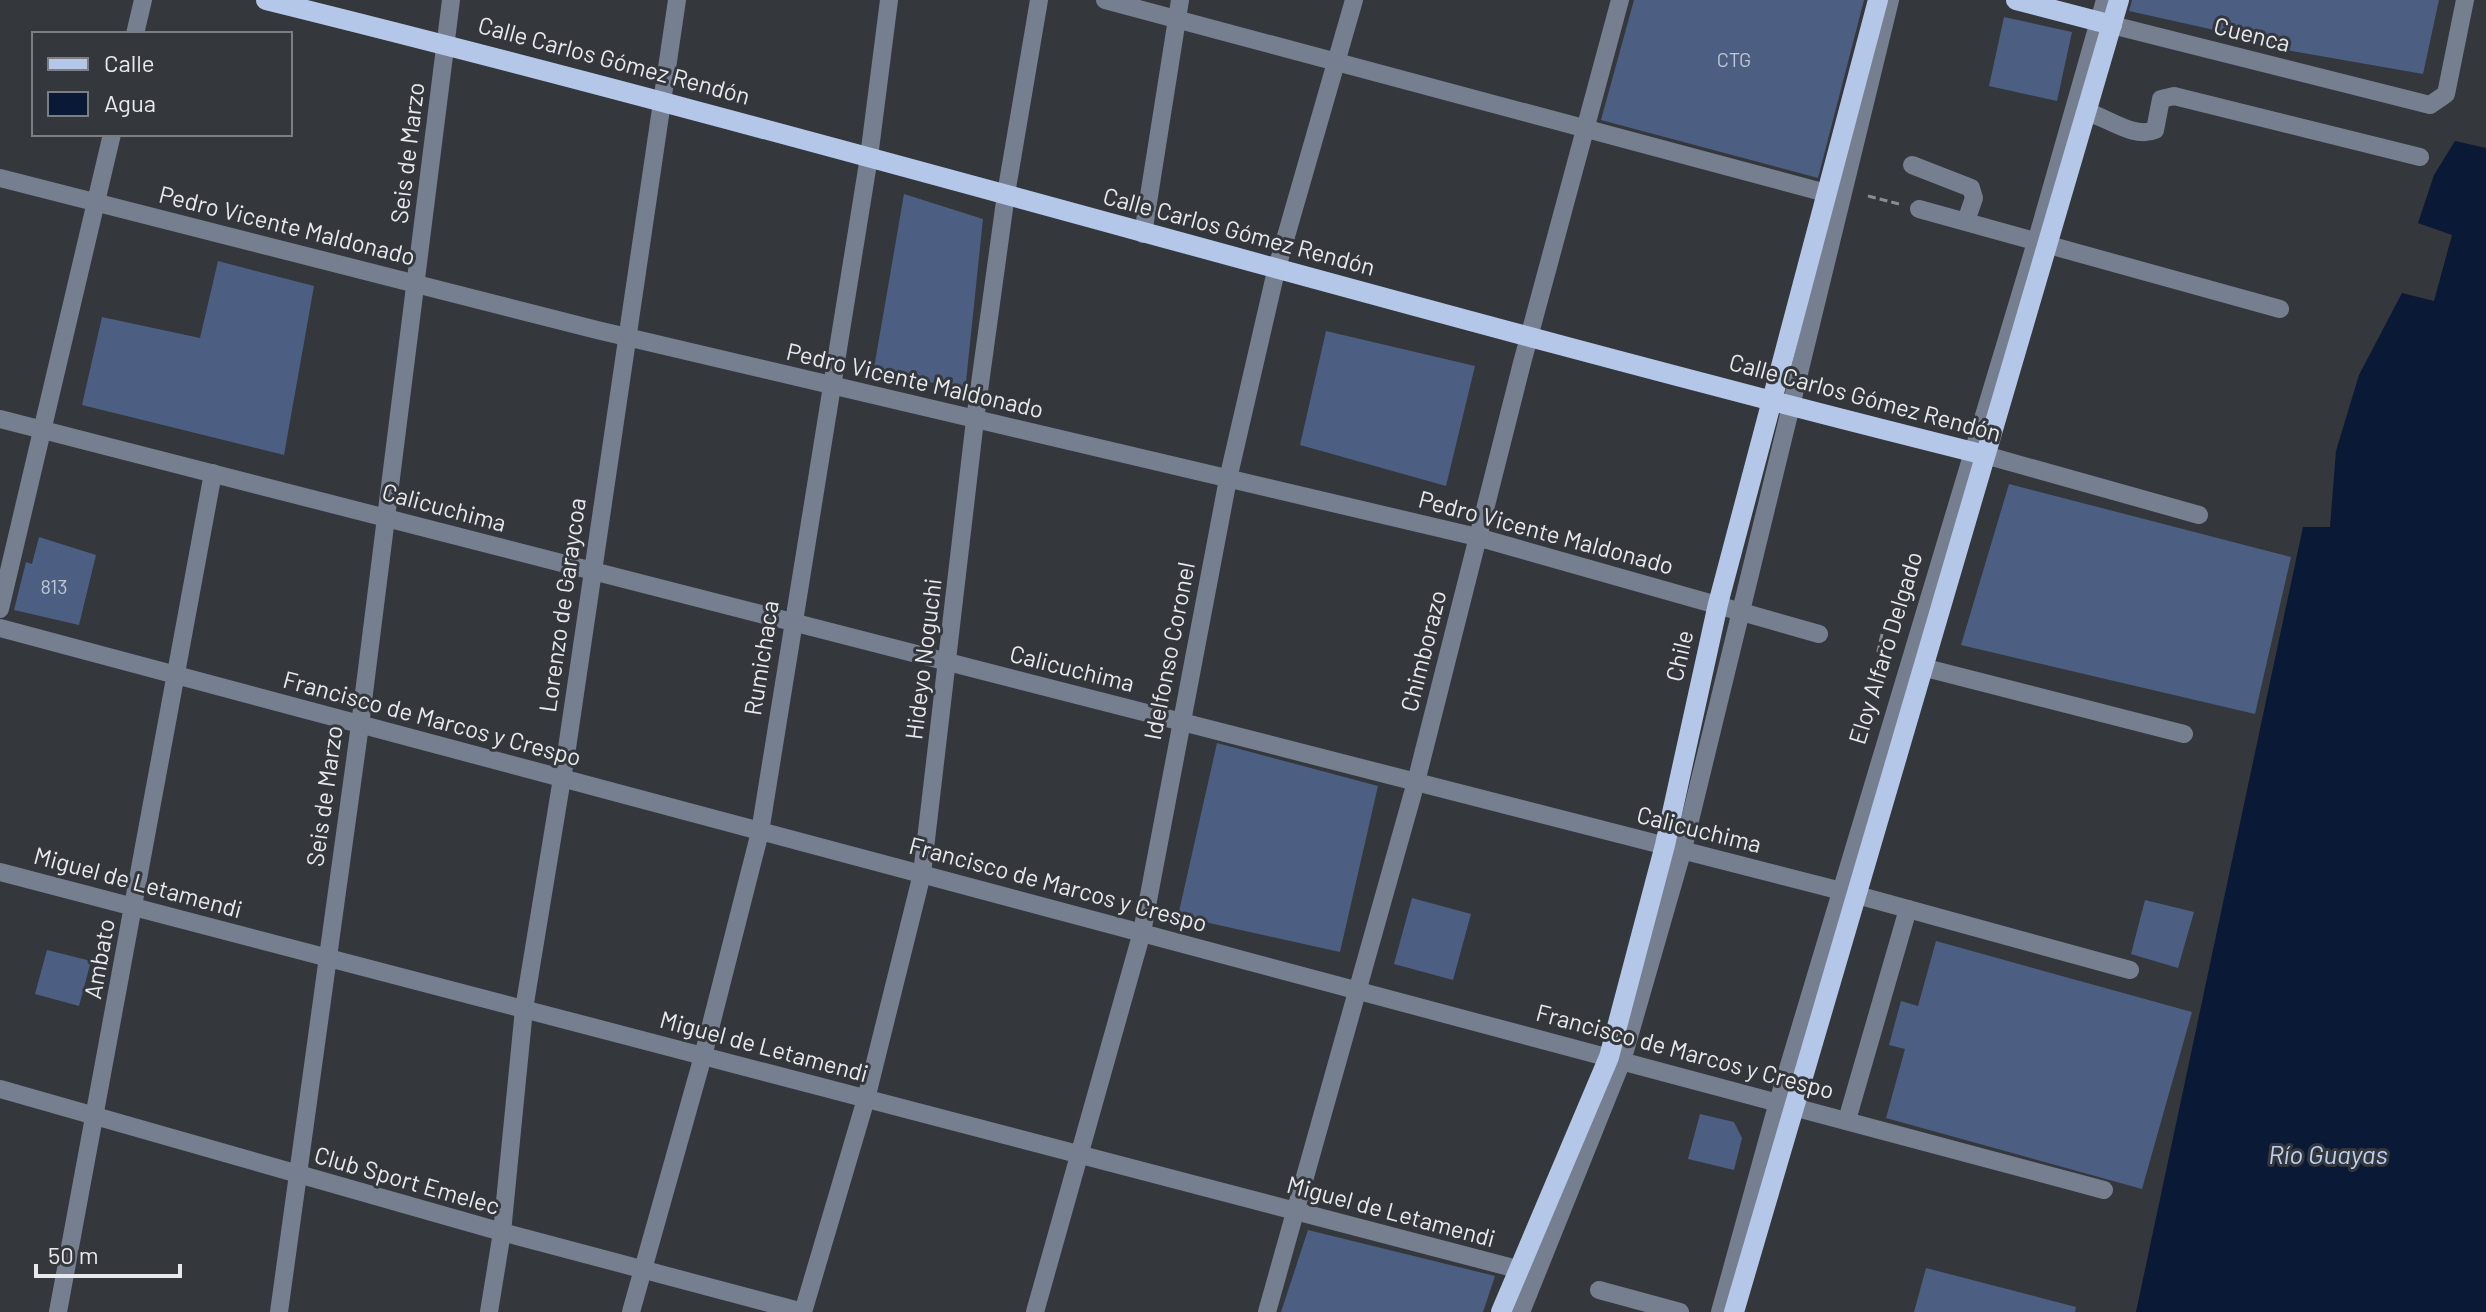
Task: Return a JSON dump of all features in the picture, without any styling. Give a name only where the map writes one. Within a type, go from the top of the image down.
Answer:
[{"type":"main road","name":"Calle Carlos Gómez Rendón","points":[[266,0],[664,100],[1276,271],[1978,454]]},
{"type":"main road","name":"Chile","points":[[1501,1312],[1532,1274],[1616,1059],[1674,847],[1718,604],[1781,404],[1826,193],[1878,0]]},
{"type":"main road","name":"Cuenca","points":[[2016,0],[2105,24]]},
{"type":"main road","name":"Eloy Alfaro Delgado","points":[[1734,1312],[1786,1104],[1849,893],[1922,667],[1978,454],[2043,241],[2087,112],[2105,24],[2119,0]]},
{"type":"street","points":[[135,32],[143,0]]},
{"type":"street","name":"Seis de Marzo","points":[[279,1312],[360,725],[451,0]]},
{"type":"street","name":"Lorenzo de Garaycoa","points":[[489,1312],[502,1232],[524,1009],[677,0]]},
{"type":"street","name":"Rumichaca","points":[[631,1312],[703,1056],[760,832],[791,622],[869,157],[889,0]]},
{"type":"street","name":"Hideyo Noguchi","points":[[803,1312],[866,1099],[922,874],[975,420],[1006,194],[1039,0]]},
{"type":"street","points":[[1105,0],[1826,193]]},
{"type":"street","points":[[1143,234],[1180,0]]},
{"type":"street","name":"Idelfonso Coronel","points":[[1035,1312],[1142,932],[1228,479],[1276,271],[1354,0]]},
{"type":"street","name":"Chimborazo","points":[[1267,1312],[1416,782],[1529,337],[1620,0]]},
{"type":"street","name":"Chile","points":[[1674,847],[1740,610],[1781,404],[1890,0]]},
{"type":"street","name":"Eloy Alfaro Delgado","points":[[2043,241],[2105,24],[2105,0]]},
{"type":"street","name":"Cuenca","points":[[2105,24],[2430,105],[2446,94],[2465,0]]},
{"type":"street","points":[[2087,112],[2132,131],[2148,133],[2155,130],[2161,99],[2174,96],[2420,157]]},
{"type":"street","points":[[0,609],[112,136]]},
{"type":"street","points":[[1912,165],[1971,188],[1974,198],[1966,221]]},
{"type":"street","name":"Pedro Vicente Maldonado","points":[[0,178],[832,387],[1477,537],[1819,634]]},
{"type":"street","points":[[1919,209],[2280,309]]},
{"type":"street","name":"Calicuchima","points":[[0,419],[1674,847],[2130,970]]},
{"type":"street","name":"Eloy Alfaro Delgado","points":[[1849,893],[1978,454]]},
{"type":"street","name":"Calle Carlos Gómez Rendón","points":[[1978,454],[2199,515]]},
{"type":"street","name":"Ambato","points":[[58,1312],[97,1115],[213,473]]},
{"type":"street","name":"Francisco de Marcos y Crespo","points":[[0,628],[2104,1190]]},
{"type":"street","points":[[1922,667],[2184,734]]},
{"type":"street","name":"Miguel de Letamendi","points":[[0,872],[1532,1274]]},
{"type":"street","points":[[1847,1120],[1908,909]]},
{"type":"street","name":"Club Sport Emelec","points":[[0,1089],[502,1232],[803,1312]]},
{"type":"street","name":"Eloy Alfaro Delgado","points":[[1720,1312],[1786,1104]]},
{"type":"street","name":"Chile","points":[[1521,1312],[1532,1274]]},
{"type":"street","points":[[1599,1290],[1680,1312]]},
{"type":"path","points":[[1868,196],[1919,209]]},
{"type":"path","points":[[1882,634],[1878,651],[1884,652]]},
{"type":"water","name":"Río Guayas","points":[[2455,141],[2486,148],[2486,1312],[2136,1312],[2303,527],[2330,527],[2336,451],[2359,375],[2402,293],[2434,301],[2452,235],[2418,223],[2434,175]]},
{"type":"building","points":[[1634,0],[1864,0],[1818,178],[1601,120]]},
{"type":"building","points":[[2132,0],[2439,0],[2423,74],[2263,46],[2264,41],[2129,11]]},
{"type":"building","points":[[2004,17],[2072,32],[2057,101],[1989,86]]},
{"type":"building","points":[[904,194],[983,219],[965,391],[874,368]]},
{"type":"building","points":[[218,261],[314,286],[284,455],[82,405],[102,317],[200,338]]},
{"type":"building","points":[[1326,331],[1475,366],[1446,486],[1300,445]]},
{"type":"building","points":[[2009,484],[2291,557],[2255,714],[1961,645]]},
{"type":"building","points":[[39,537],[96,555],[79,625],[14,610],[26,562],[32,564]]},
{"type":"building","points":[[1217,743],[1378,786],[1340,952],[1178,916]]},
{"type":"building","points":[[1412,898],[1471,914],[1453,980],[1394,964]]},
{"type":"building","points":[[2145,900],[2194,912],[2178,968],[2131,954]]},
{"type":"building","points":[[1936,941],[2192,1012],[2142,1189],[1886,1118],[1905,1049],[1889,1045],[1901,1001],[1918,1006]]},
{"type":"building","points":[[47,950],[91,961],[79,1006],[35,994]]},
{"type":"building","points":[[1700,1114],[1734,1122],[1742,1138],[1734,1170],[1688,1159]]},
{"type":"building","points":[[1308,1230],[1495,1276],[1483,1312],[1281,1312]]},
{"type":"building","points":[[1926,1268],[2076,1307],[2075,1312],[1914,1312]]}]
